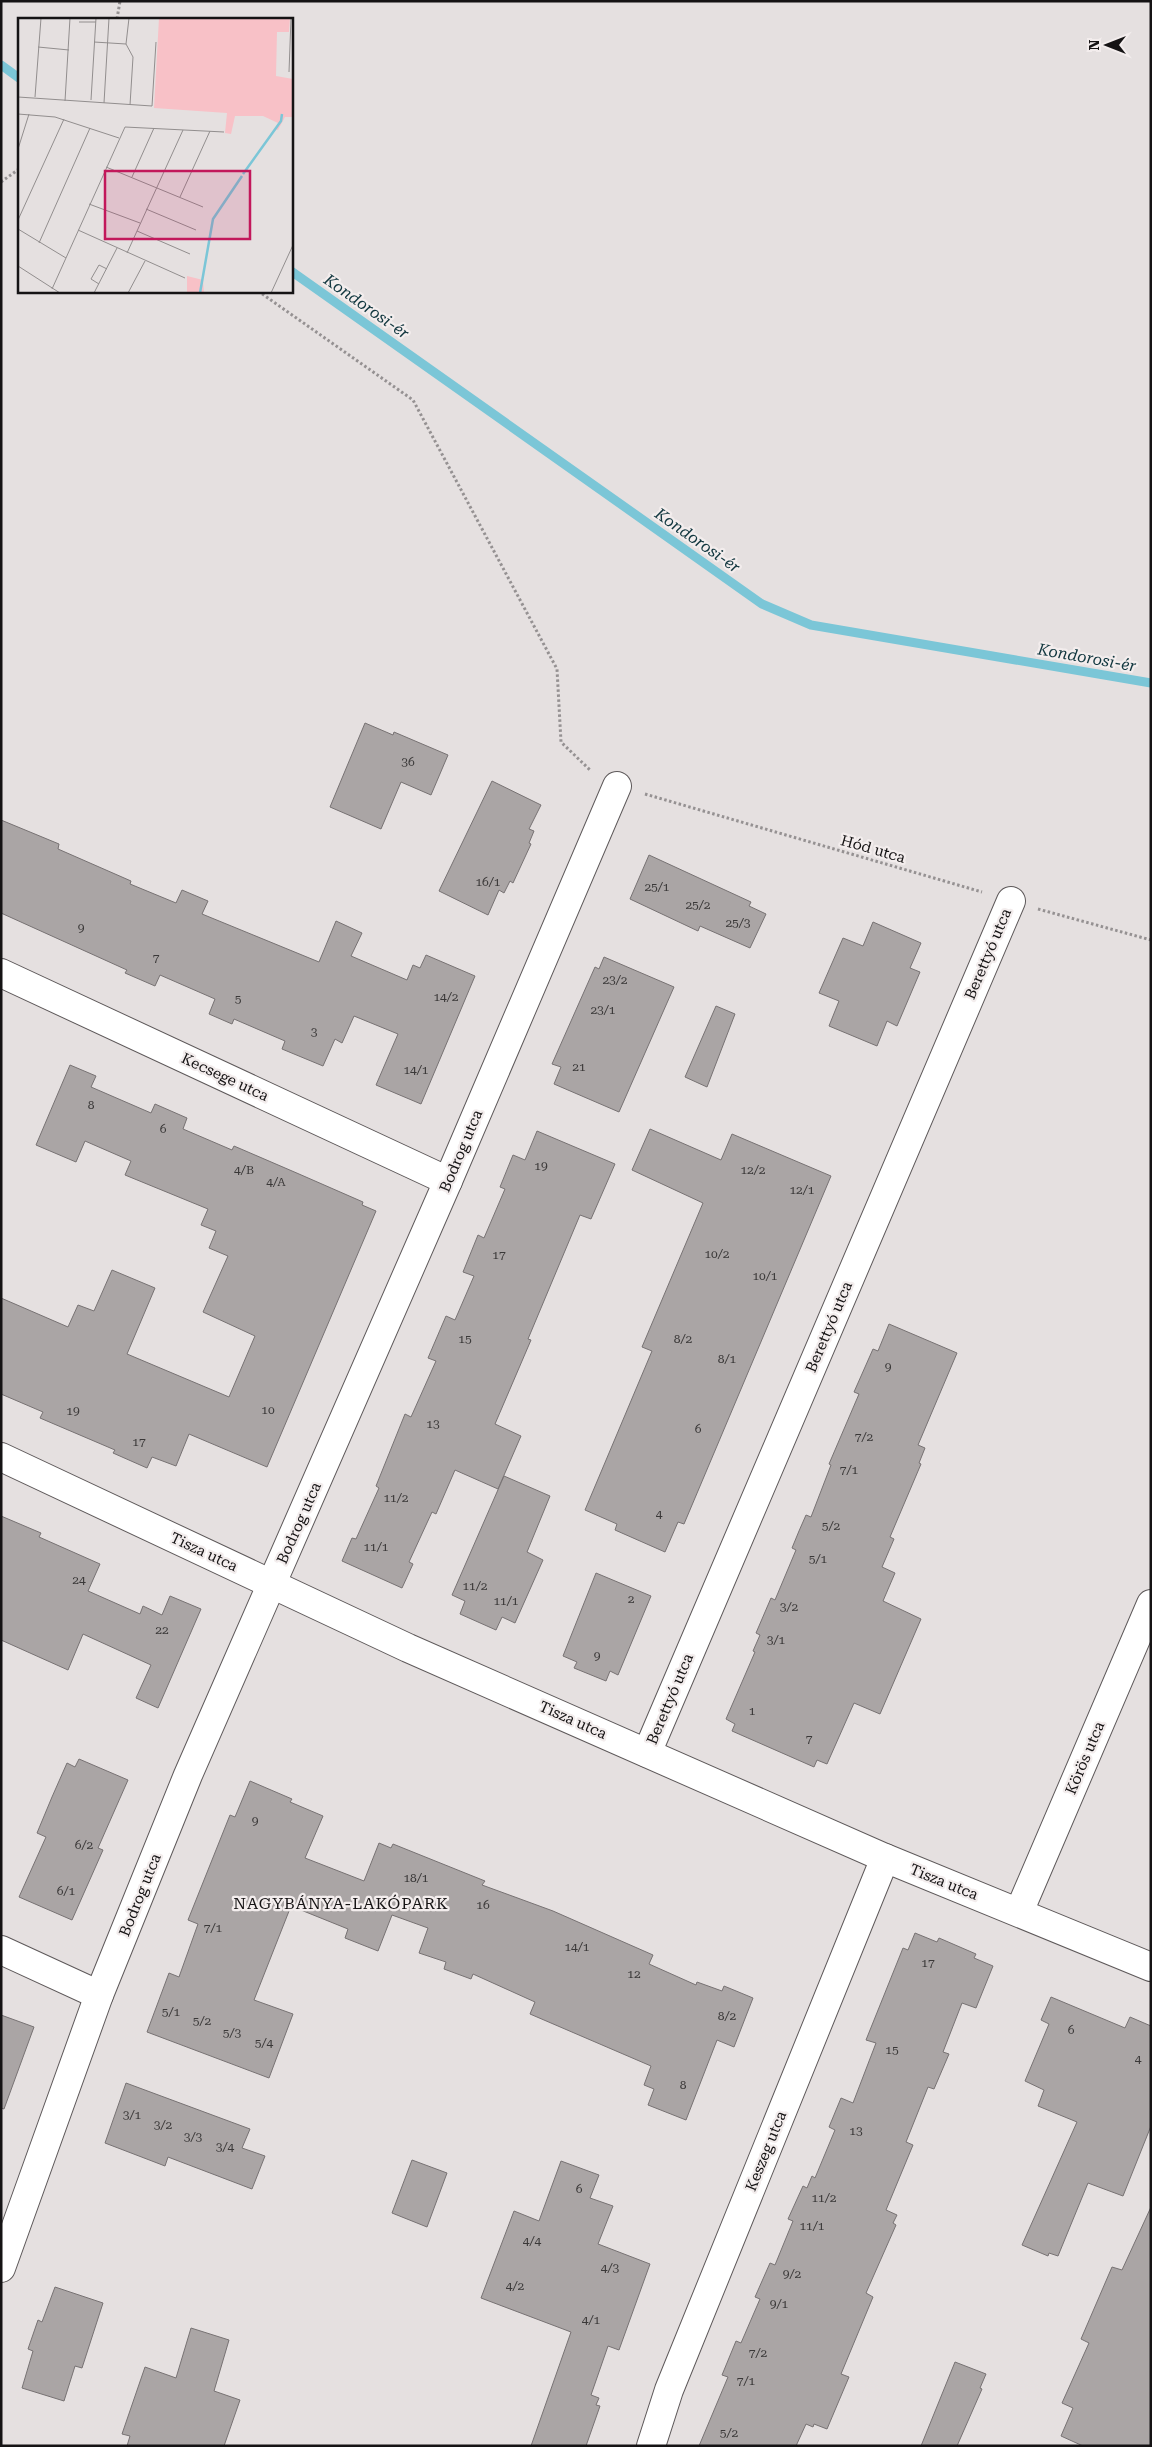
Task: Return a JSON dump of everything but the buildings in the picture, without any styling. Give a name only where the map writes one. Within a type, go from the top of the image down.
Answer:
[{"type":"street","name":"Bodrog utca","points":[[1,2268],[99,1995],[188,1775],[448,1181],[617,786]]},
{"type":"street","name":"Berettyó utca","points":[[647,1753],[1011,901]]},
{"type":"street","name":"Kecsege utca","points":[[1,973],[448,1181]]},
{"type":"street","name":"Tisza utca","points":[[1,1457],[408,1648],[885,1858],[1151,1967]]},
{"type":"street","name":"Körös utca","points":[[1019,1912],[1151,1604]]},
{"type":"street","name":"Keszeg utca","points":[[651,2446],[669,2390],[885,1858]]},
{"type":"street","points":[[1,1950],[99,1995]]},
{"type":"path","points":[[117,18],[120,1]]},
{"type":"path","points":[[1,182],[18,171]]},
{"type":"path","name":"Hód utca","points":[[259,292],[414,400],[557,668],[561,742],[592,772],[617,786],[1151,940]]},
{"type":"waterway","name":"Kondorosi-ér","points":[[1,65],[18,77]]},
{"type":"waterway","name":"Kondorosi-ér","points":[[292,272],[762,604],[811,625],[1151,683]]},
{"type":"district","name":"NAGYBÁNYA-LAKÓPARK","points":[[341,1903]]}]
